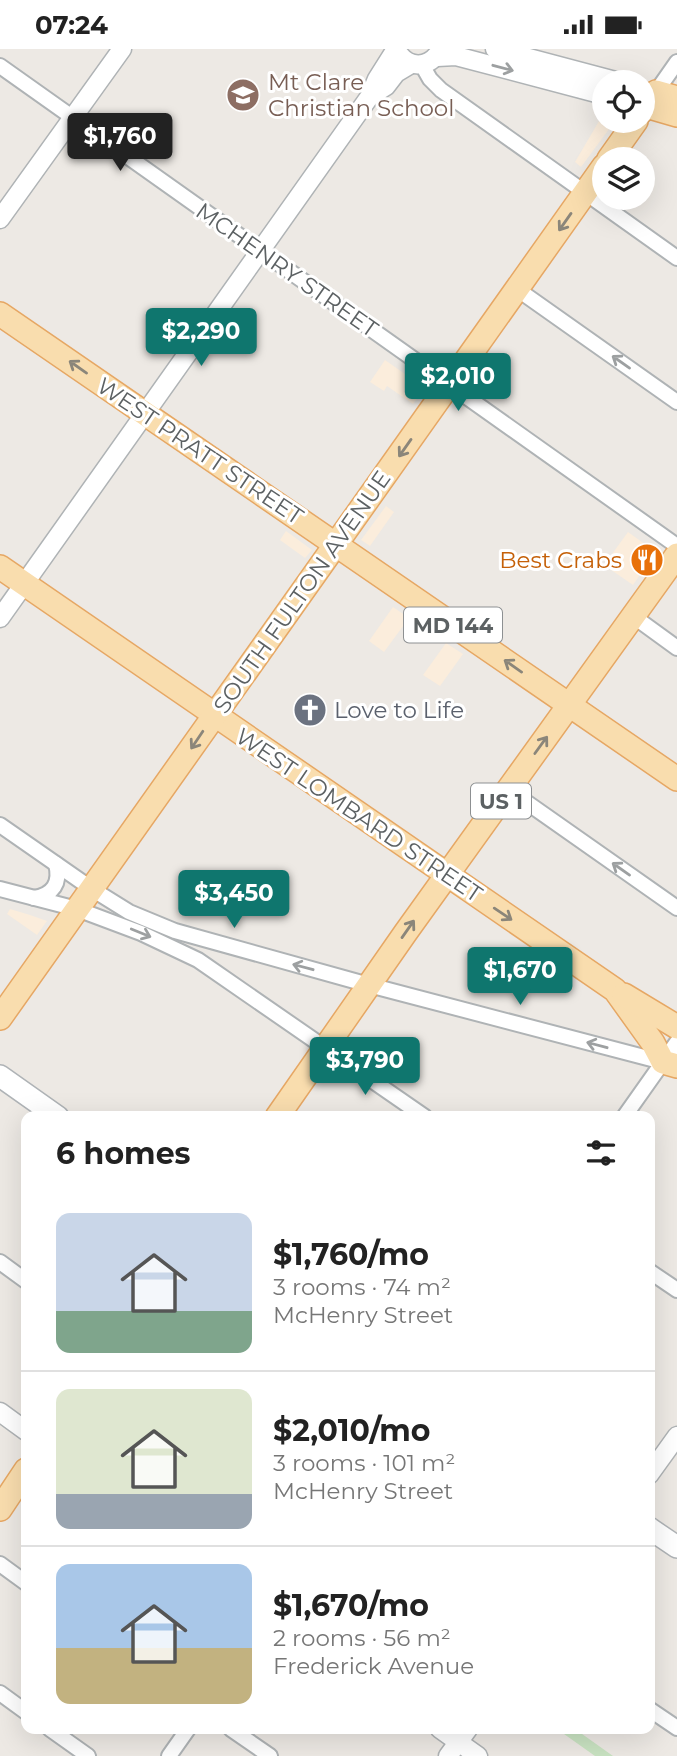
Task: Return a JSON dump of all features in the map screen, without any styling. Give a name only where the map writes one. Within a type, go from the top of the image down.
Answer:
[{"type":"main road","points":[[655,106],[677,115]]},
{"type":"main road","name":"SOUTH FULTON AVENUE","points":[[0,1019],[592,183]]},
{"type":"main road","name":"WEST PRATT STREET","points":[[0,314],[677,779]]},
{"type":"main road","name":"US 1","points":[[281,1111],[677,555]]},
{"type":"main road","name":"WEST LOMBARD STREET","points":[[0,567],[446,876],[615,990],[677,1027]]},
{"type":"main road","name":"WEST LOMBARD STREET","points":[[615,990],[670,1064]]},
{"type":"main road","points":[[0,1076],[50,1111]]},
{"type":"main road","points":[[0,1509],[21,1478]]},
{"type":"main road","points":[[655,1532],[677,1547]]},
{"type":"street","points":[[0,219],[122,49]]},
{"type":"street","points":[[0,618],[370,96],[377,79],[396,49],[401,58],[456,56],[592,92]]},
{"type":"street","points":[[495,49],[592,75]]},
{"type":"street","points":[[370,96],[386,86],[396,73],[428,58]]},
{"type":"street","points":[[428,58],[430,79],[438,87],[677,258]]},
{"type":"street","points":[[655,94],[677,62]]},
{"type":"street","name":"MCHENRY STREET","points":[[0,66],[677,547]]},
{"type":"street","points":[[517,289],[677,402]]},
{"type":"street","points":[[633,616],[677,648]]},
{"type":"street","points":[[509,790],[677,908]]},
{"type":"street","points":[[0,825],[129,912],[175,931],[670,1064]]},
{"type":"street","points":[[33,898],[46,895],[53,889],[58,878],[56,864]]},
{"type":"street","points":[[0,889],[78,909],[141,933],[198,960],[416,1111]]},
{"type":"street","points":[[629,1111],[670,1064],[677,1042]]},
{"type":"street","points":[[0,1262],[21,1277]]},
{"type":"street","points":[[655,1275],[677,1290]]},
{"type":"street","points":[[0,1412],[21,1427]]},
{"type":"street","points":[[655,1467],[677,1436]]},
{"type":"street","points":[[0,1564],[21,1579]]},
{"type":"street","points":[[0,1693],[21,1708]]},
{"type":"street","points":[[655,1713],[677,1728]]},
{"type":"street","points":[[57,1734],[88,1756]]},
{"type":"street","points":[[169,1756],[184,1734]]},
{"type":"street","points":[[239,1734],[270,1756]]},
{"type":"street","points":[[458,1742],[478,1756]]},
{"type":"shaded area","points":[[592,133],[606,133],[596,147],[592,147],[592,152],[581,167],[575,162]]},
{"type":"shaded area","points":[[385,360],[425,388],[413,404],[387,386],[384,391],[370,382]]},
{"type":"shaded area","points":[[386,506],[394,512],[370,546],[361,540]]},
{"type":"shaded area","points":[[286,531],[312,550],[305,558],[280,540]]},
{"type":"shaded area","points":[[628,532],[656,552],[633,585],[604,565]]},
{"type":"shaded area","points":[[393,607],[409,618],[384,652],[369,641]]},
{"type":"shaded area","points":[[446,643],[463,654],[440,686],[423,675]]},
{"type":"shaded area","points":[[10,909],[47,921],[37,935],[7,914]]},
{"type":"green space","points":[[564,1734],[582,1734],[613,1756],[595,1756]]},
{"type":"place","name":"Mt Clare Christian School","points":[[243,95]]},
{"type":"place","name":"Best Crabs","points":[[647,560]]},
{"type":"place","name":"Love to Life","points":[[310,710]]}]
